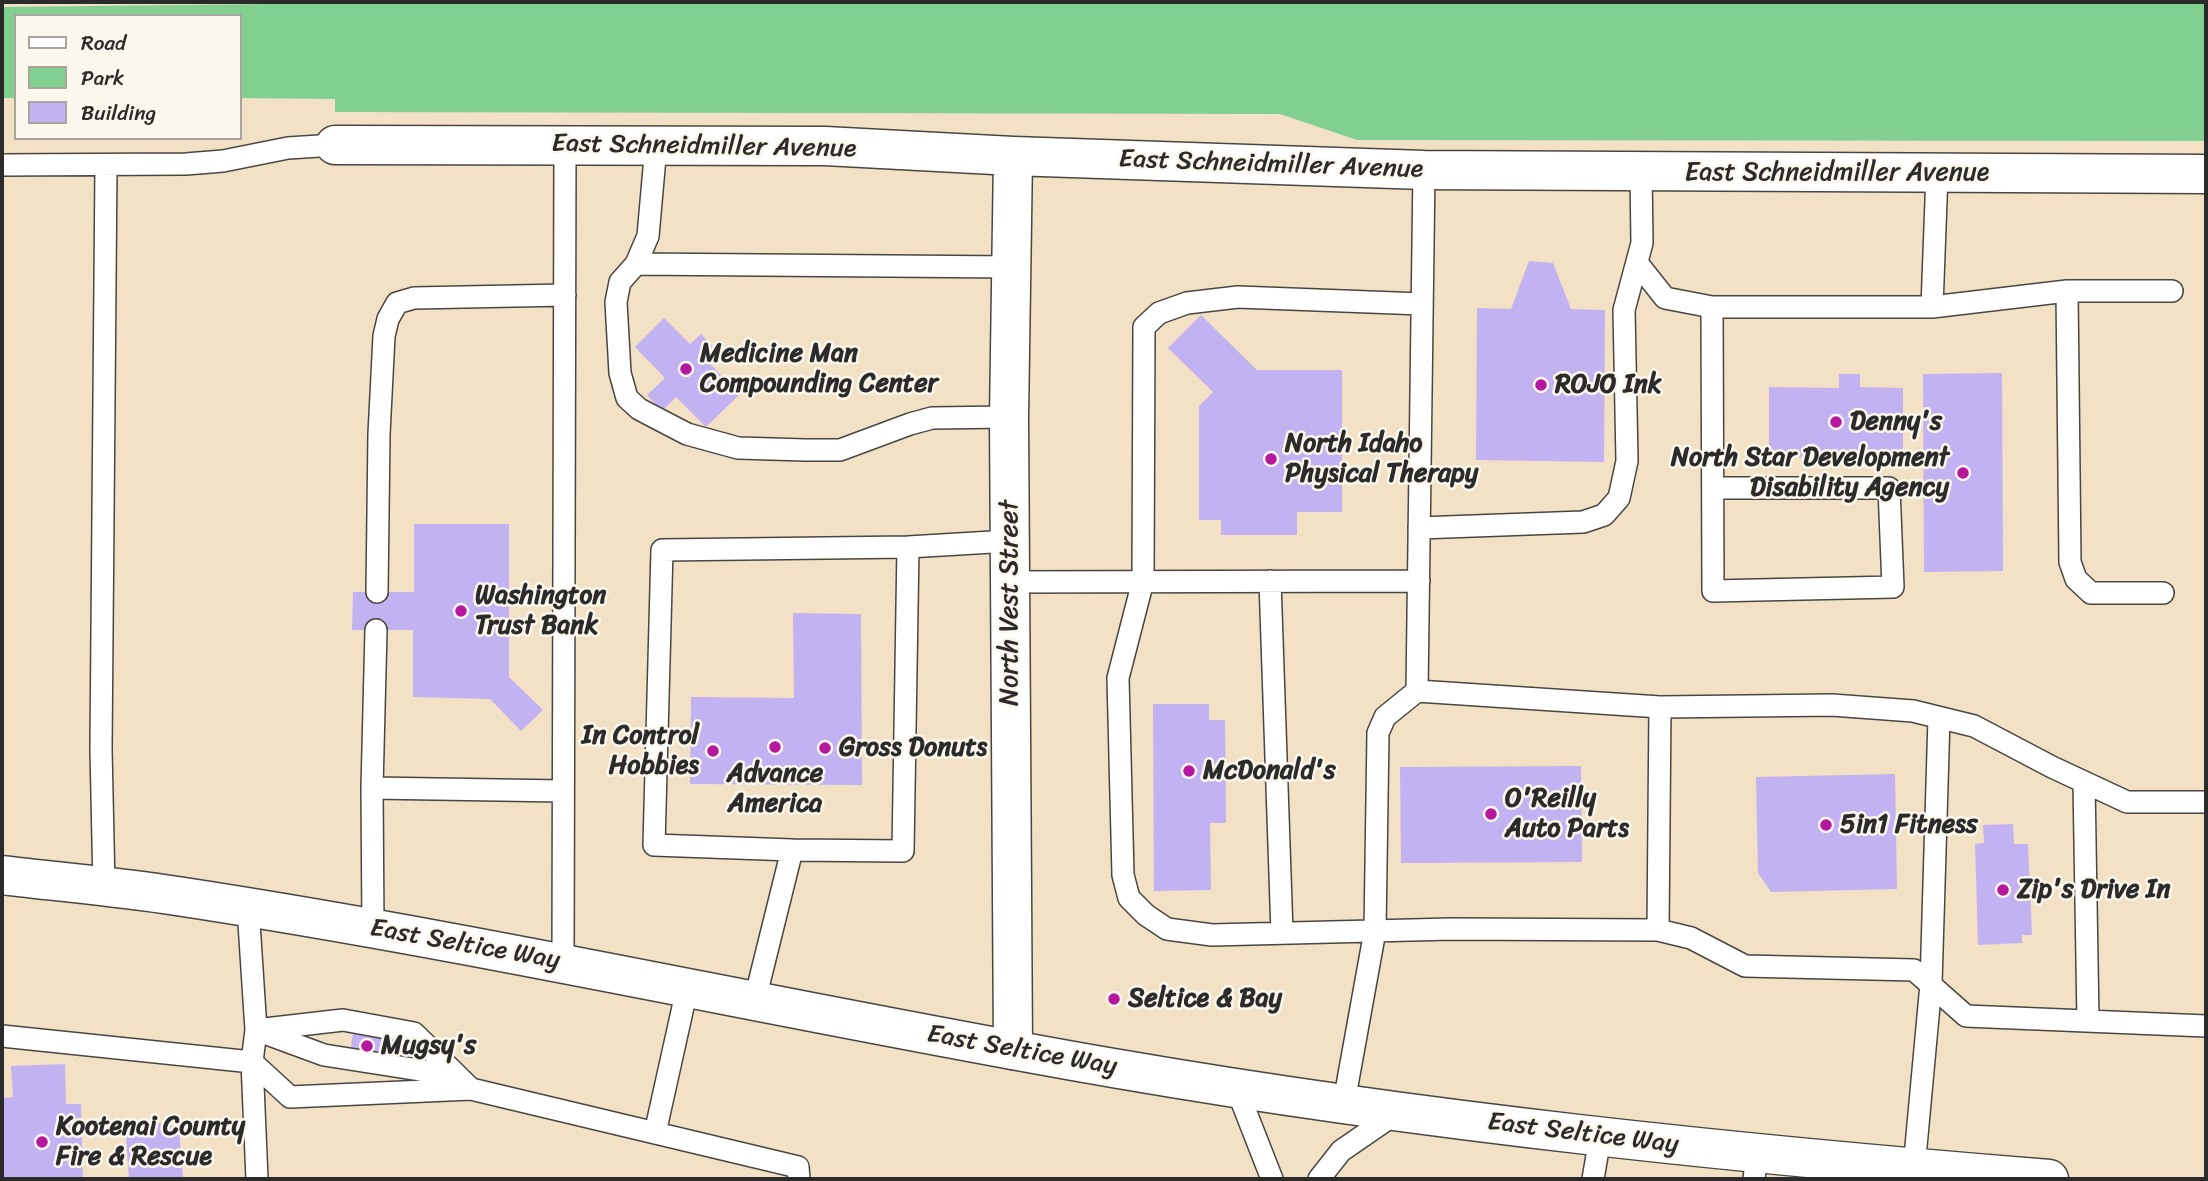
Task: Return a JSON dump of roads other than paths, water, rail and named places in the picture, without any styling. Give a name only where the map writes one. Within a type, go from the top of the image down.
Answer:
[{"type":"street","name":"East Schneidmiller Avenue","points":[[335,145],[825,146],[1013,156],[1424,170],[2206,174]]},
{"type":"street","name":"North Vest Street","points":[[1013,156],[1009,417],[1013,1050]]},
{"type":"street","name":"East Seltice Way","points":[[2,875],[248,908],[563,963],[1013,1050],[1236,1087],[1600,1138],[1755,1167],[2049,1179]]},
{"type":"lane","points":[[2,164],[186,164],[223,161],[288,148],[335,145]]},
{"type":"lane","points":[[563,963],[565,145]]},
{"type":"lane","points":[[656,146],[648,236],[636,264],[620,282],[616,302],[620,373],[627,398],[639,409],[687,434],[738,448],[840,450],[932,418],[1009,417]]},
{"type":"lane","points":[[104,887],[101,749],[107,165]]},
{"type":"lane","points":[[1417,691],[1424,170]]},
{"type":"lane","points":[[1419,528],[1583,522],[1604,515],[1619,498],[1627,461],[1624,310],[1642,243],[1641,172]]},
{"type":"lane","points":[[1932,306],[1937,174]]},
{"type":"lane","points":[[636,264],[1013,267]]},
{"type":"lane","points":[[1638,264],[1665,298],[1712,307],[1932,306],[2067,291],[2172,291]]},
{"type":"lane","points":[[2067,291],[2070,562],[2076,579],[2091,593],[2163,593]]},
{"type":"lane","points":[[377,593],[379,434],[384,336],[388,319],[397,303],[414,298],[565,295]]},
{"type":"lane","points":[[1422,304],[1238,297],[1187,303],[1159,313],[1144,327],[1143,581],[1118,678],[1124,875],[1129,898],[1146,915],[1167,929],[1212,935],[1375,930],[1658,930],[1691,938],[1745,966],[1914,970],[1966,1016],[2206,1026]]},
{"type":"lane","points":[[1712,307],[1713,591],[1893,587],[1889,488],[1713,488]]},
{"type":"lane","points":[[908,547],[903,851],[654,845],[662,550],[908,547],[1009,541]]},
{"type":"lane","points":[[1270,581],[1282,933]]},
{"type":"lane","points":[[1009,582],[1419,581]]},
{"type":"lane","points":[[373,929],[372,788],[376,630]]},
{"type":"lane","points":[[1344,1102],[1375,930],[1378,733],[1385,717],[1417,691],[1660,707],[1832,705],[1913,711],[1974,726],[2127,802],[2206,802]]},
{"type":"lane","points":[[1658,930],[1660,707]]},
{"type":"lane","points":[[1908,1172],[1931,984],[1939,718]]},
{"type":"lane","points":[[2084,782],[2088,1021]]},
{"type":"lane","points":[[372,788],[563,791]]},
{"type":"lane","points":[[755,999],[792,850]]},
{"type":"lane","points":[[248,908],[256,1030],[252,1062],[257,1179]]},
{"type":"lane","points":[[655,1133],[687,989]]},
{"type":"lane","points":[[256,1030],[344,1020],[414,1033],[471,1089]]},
{"type":"lane","points":[[256,1030],[324,1055],[426,1071],[471,1089],[798,1167],[799,1179]]},
{"type":"lane","points":[[2,1036],[252,1062],[290,1097],[471,1089]]},
{"type":"lane","points":[[1236,1087],[1272,1179]]},
{"type":"lane","points":[[1319,1179],[1341,1151],[1400,1110]]},
{"type":"lane","points":[[1593,1179],[1600,1138]]},
{"type":"place","name":"Medicine Man Compounding Center","points":[[686,369]]},
{"type":"place","name":"ROJO Ink","points":[[1541,385]]},
{"type":"place","name":"Denny's","points":[[1836,422]]},
{"type":"place","name":"North Idaho Physical Therapy","points":[[1271,459]]},
{"type":"place","name":"North Star Development Disability Agency","points":[[1963,473]]},
{"type":"place","name":"Washington Trust Bank","points":[[461,611]]},
{"type":"place","name":"Advance America","points":[[775,747]]},
{"type":"place","name":"Gross Donuts","points":[[825,748]]},
{"type":"place","name":"In Control Hobbies","points":[[713,751]]},
{"type":"place","name":"McDonald's","points":[[1189,771]]},
{"type":"place","name":"O'Reilly Auto Parts","points":[[1491,814]]},
{"type":"place","name":"5in1 Fitness","points":[[1826,825]]},
{"type":"place","name":"Zip's Drive In","points":[[2003,890]]},
{"type":"place","name":"Seltice & Bay","points":[[1114,999]]},
{"type":"place","name":"Mugsy's","points":[[367,1046]]},
{"type":"place","name":"Kootenai County Fire & Rescue","points":[[42,1142]]}]
